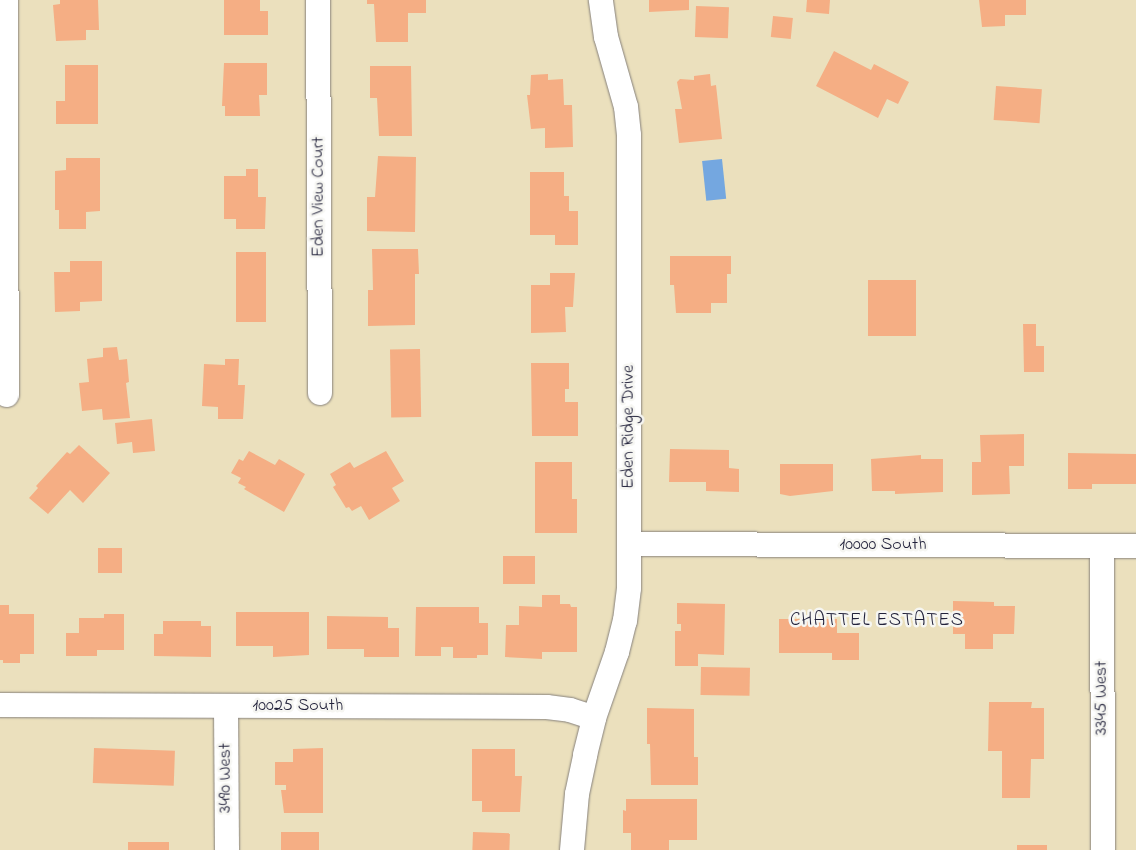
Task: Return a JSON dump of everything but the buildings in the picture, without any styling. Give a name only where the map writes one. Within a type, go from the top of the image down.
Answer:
[{"type":"street","points":[[6,0],[7,395]]},
{"type":"street","name":"Eden View Court","points":[[318,0],[320,394]]},
{"type":"street","name":"Eden Ridge Drive","points":[[572,850],[577,794],[594,718],[617,652],[625,621],[630,544],[629,135],[620,79],[606,37],[601,0]]},
{"type":"street","name":"10000 South","points":[[630,544],[1136,546]]},
{"type":"street","name":"3345 West","points":[[1102,546],[1102,850]]},
{"type":"street","name":"10025 South","points":[[0,705],[547,707],[570,710],[594,718]]},
{"type":"street","name":"3490 West","points":[[226,706],[227,850]]},
{"type":"water","points":[[722,159],[726,199],[706,201],[702,161]]},
{"type":"district","name":"CHATTEL ESTATES","points":[[877,621]]}]
